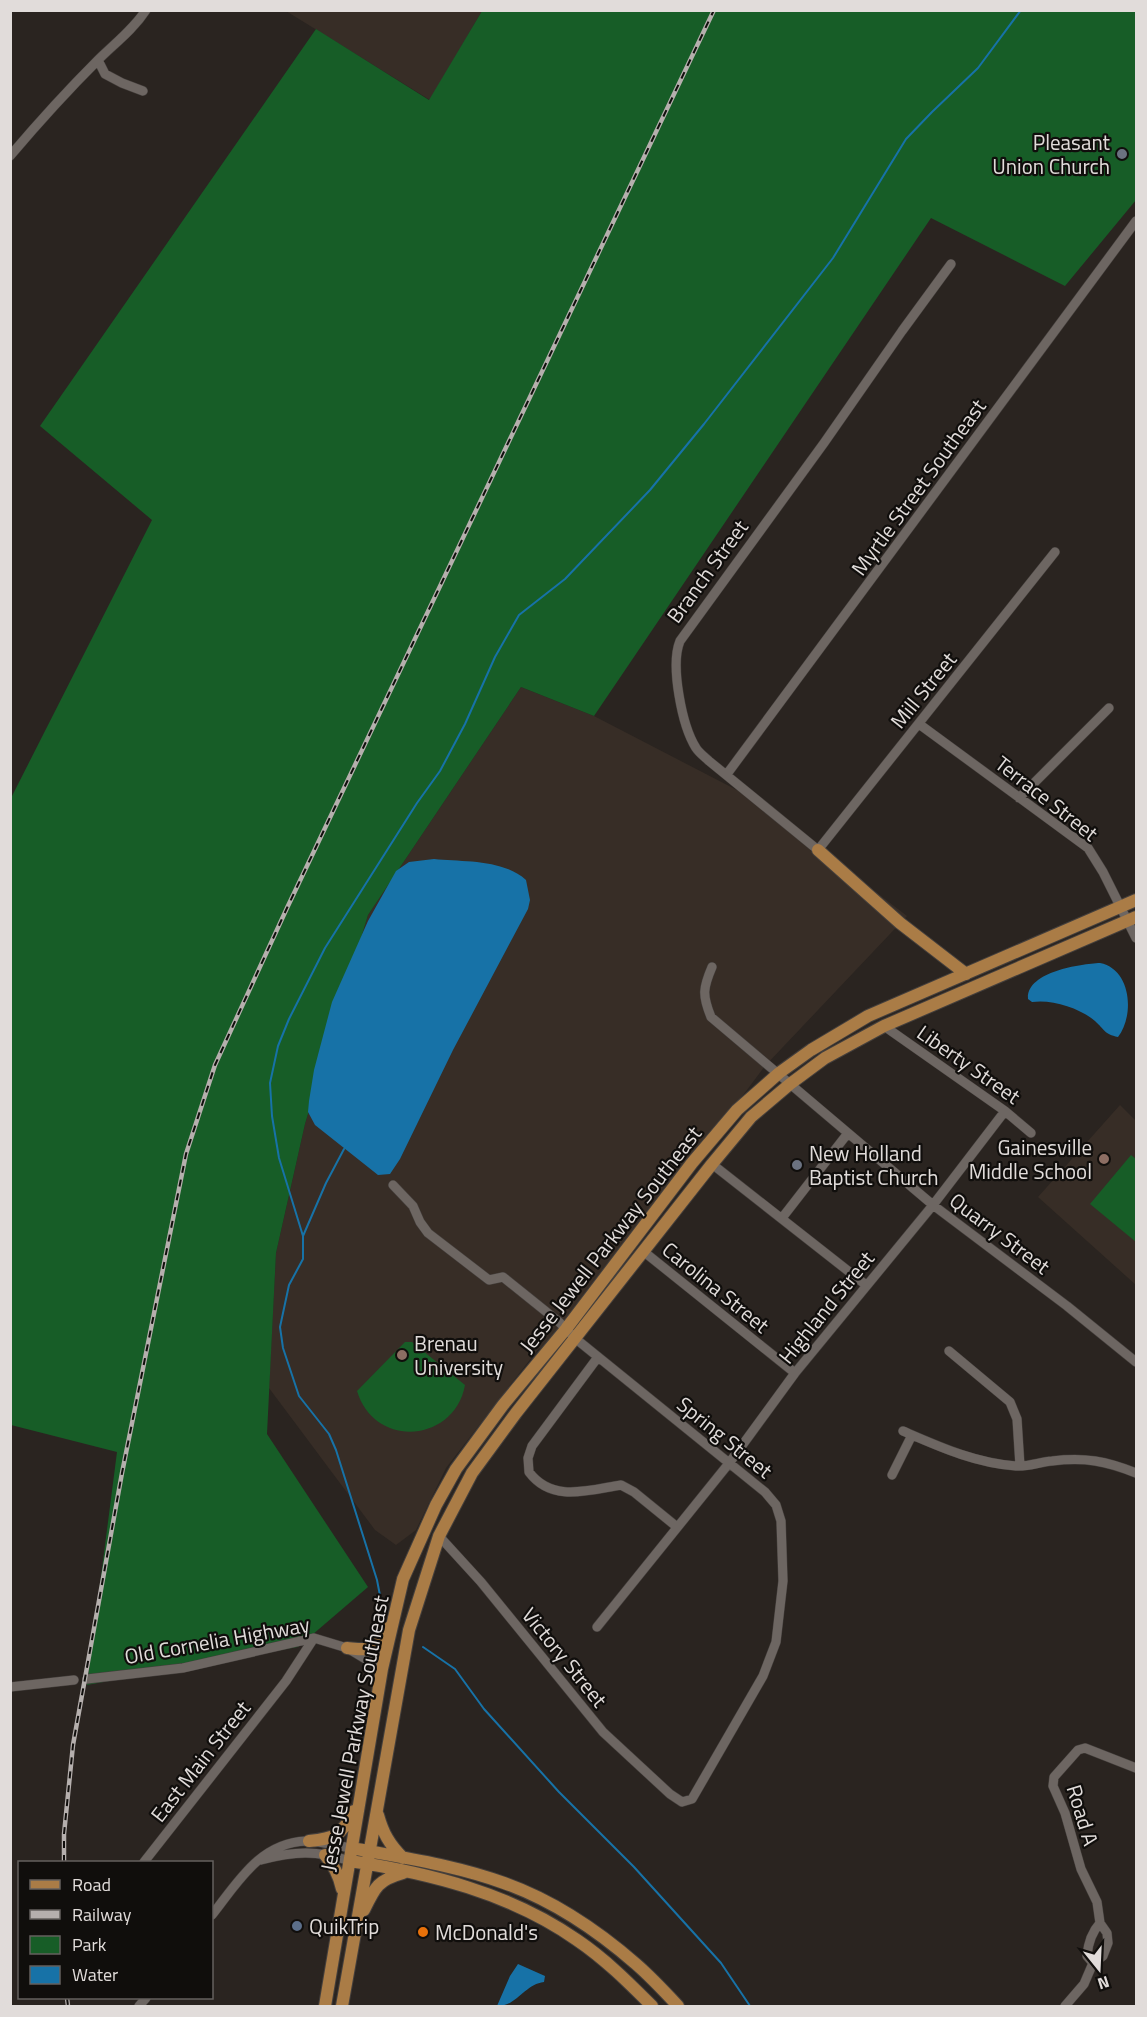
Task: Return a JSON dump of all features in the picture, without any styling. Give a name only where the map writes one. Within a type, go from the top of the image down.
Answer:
[{"type":"main road","name":"Branch Street","points":[[818,850],[900,923],[966,974]]},
{"type":"main road","name":"Jesse Jewell Parkway Southeast","points":[[325,2007],[382,1669],[403,1579],[436,1505],[456,1469],[503,1405],[566,1329],[692,1163],[737,1110],[779,1073],[811,1050],[868,1016],[1137,900]]},
{"type":"main road","name":"Jesse Jewell Parkway Southeast","points":[[342,2007],[409,1630],[439,1536],[472,1473],[516,1413],[712,1164],[752,1117],[790,1084],[825,1058],[885,1026],[1132,919]]},
{"type":"main road","points":[[346,1648],[366,1651],[380,1644],[389,1613],[397,1604]]},
{"type":"main road","points":[[309,1841],[332,1838],[343,1831],[359,1802]]},
{"type":"main road","points":[[377,1810],[387,1841],[403,1858]]},
{"type":"main road","points":[[352,1848],[369,1858],[405,1872],[481,1891],[541,1917],[594,1952],[652,2007]]},
{"type":"main road","points":[[325,1855],[333,1863],[340,1878],[343,1893]]},
{"type":"main road","points":[[350,1861],[369,1858],[403,1858],[438,1864],[507,1884],[549,1904],[586,1926],[638,1965],[678,2007]]},
{"type":"main road","points":[[357,1928],[372,1892],[378,1884],[389,1876],[405,1872]]},
{"type":"street","points":[[10,156],[98,60],[138,22],[146,10]]},
{"type":"street","points":[[98,60],[105,74],[143,91]]},
{"type":"street","name":"Myrtle Street Southeast","points":[[727,774],[1135,228]]},
{"type":"street","name":"Branch Street","points":[[818,850],[705,757],[696,747],[684,716],[675,672],[676,651],[680,641],[951,264]]},
{"type":"street","name":"Mill Street","points":[[818,850],[1056,552]]},
{"type":"street","points":[[1019,798],[1109,708]]},
{"type":"street","name":"Terrace Street","points":[[920,724],[1088,848],[1120,906],[1132,919],[1137,938]]},
{"type":"street","name":"Quarry Street","points":[[712,967],[704,986],[705,1000],[711,1017],[933,1205],[1067,1305],[1137,1362]]},
{"type":"street","name":"Liberty Street","points":[[885,1026],[1005,1111],[1031,1133]]},
{"type":"street","name":"Highland Street","points":[[597,1627],[730,1462],[795,1373],[933,1205],[1005,1111]]},
{"type":"street","points":[[782,1218],[848,1133]]},
{"type":"street","points":[[712,1164],[866,1285]]},
{"type":"street","name":"Spring Street","points":[[393,1185],[413,1206],[428,1233],[489,1280],[503,1277],[598,1357],[730,1462],[765,1492],[776,1505],[781,1521],[783,1581],[776,1642],[763,1676],[692,1799],[682,1802],[670,1794]]},
{"type":"street","name":"Carolina Street","points":[[643,1251],[795,1373]]},
{"type":"street","points":[[949,1351],[1010,1402],[1017,1419],[1020,1466]]},
{"type":"street","points":[[598,1357],[532,1446],[528,1458],[529,1472],[542,1484],[576,1494],[621,1485],[634,1492],[677,1527]]},
{"type":"street","points":[[892,1475],[907,1433],[988,1463],[1020,1466],[1077,1458],[1112,1464],[1137,1473]]},
{"type":"street","name":"Victory Street","points":[[439,1536],[481,1582],[603,1732],[670,1794]]},
{"type":"street","name":"Old Cornelia Highway","points":[[87,1678],[183,1668],[314,1638],[346,1648],[382,1669]]},
{"type":"street","name":"East Main Street","points":[[146,1861],[285,1681],[314,1638]]},
{"type":"street","points":[[10,1688],[74,1680]]},
{"type":"street","name":"Road A","points":[[1065,2007],[1084,1984],[1094,1963],[1102,1956],[1108,1943],[1107,1933],[1100,1923],[1097,1902],[1081,1869],[1065,1813],[1053,1786],[1054,1777],[1078,1750],[1085,1748],[1137,1768]]},
{"type":"street","points":[[213,1914],[247,1869],[269,1851],[286,1843],[309,1841],[352,1848]]},
{"type":"street","points":[[259,1861],[285,1854],[309,1852],[350,1861]]},
{"type":"street","points":[[1094,1963],[1087,1956],[1088,1948],[1092,1932],[1100,1923]]},
{"type":"shaded area","points":[[286,11],[482,11],[430,100]]},
{"type":"shaded area","points":[[521,687],[594,716],[758,801],[907,916],[765,1066],[548,1355],[539,1348],[446,1468],[416,1530],[396,1545],[375,1530],[269,1388],[276,1253],[305,1124],[368,915]]},
{"type":"shaded area","name":"Gainesville Middle School","points":[[1120,1105],[1136,1121],[1136,1285],[1038,1197]]},
{"type":"green space","points":[[482,11],[1136,11],[1136,200],[1065,286],[931,218],[594,716],[521,687],[368,915],[305,1124],[276,1253],[267,1434],[368,1587],[298,1647],[87,1685],[117,1452],[11,1425],[10,800],[152,520],[40,426],[316,29],[429,100]]},
{"type":"green space","points":[[1131,1155],[1136,1159],[1136,1242],[1090,1204]]},
{"type":"green space","points":[[405,1342],[412,1342],[465,1385],[458,1404],[446,1418],[431,1428],[414,1432],[396,1430],[380,1423],[366,1410],[357,1391]]},
{"type":"water","points":[[434,859],[482,863],[506,868],[526,880],[530,900],[528,909],[453,1050],[400,1159],[390,1174],[378,1175],[315,1125],[308,1112],[314,1070],[332,1002],[368,921],[396,871],[409,862]]},
{"type":"water","points":[[1100,963],[1110,967],[1118,974],[1127,994],[1127,1017],[1118,1037],[1107,1033],[1089,1016],[1074,1008],[1057,1003],[1032,1002],[1028,999],[1030,990],[1045,976],[1080,965]]},
{"type":"water","points":[[518,1964],[545,1976],[544,1982],[531,1987],[510,2003],[497,2006],[510,1976]]},
{"type":"waterway","points":[[382,1606],[377,1580],[336,1450],[329,1434],[299,1396],[283,1348],[280,1327],[289,1285],[303,1259],[303,1236],[279,1158],[272,1116],[270,1083],[278,1046],[325,948],[417,803],[440,771],[465,724],[495,657],[519,615],[565,579],[650,490],[833,258],[906,139],[978,68],[1021,10]]},
{"type":"waterway","points":[[303,1236],[344,1149]]},
{"type":"waterway","points":[[423,1647],[455,1669],[484,1709],[559,1792],[634,1867],[721,1963],[750,2006]]},
{"type":"railway","points":[[64,1861],[64,1834],[73,1745],[122,1473],[186,1154],[215,1065],[287,908],[714,10]]},
{"type":"railway","points":[[67,1999],[68,2006]]},
{"type":"place","name":"Pleasant Union Church","points":[[1122,154]]},
{"type":"place","name":"Gainesville Middle School","points":[[1104,1159]]},
{"type":"place","name":"New Holland Baptist Church","points":[[797,1165]]},
{"type":"place","name":"Brenau University","points":[[402,1355]]},
{"type":"place","name":"QuikTrip","points":[[297,1926]]},
{"type":"place","name":"McDonald's","points":[[423,1932]]}]
